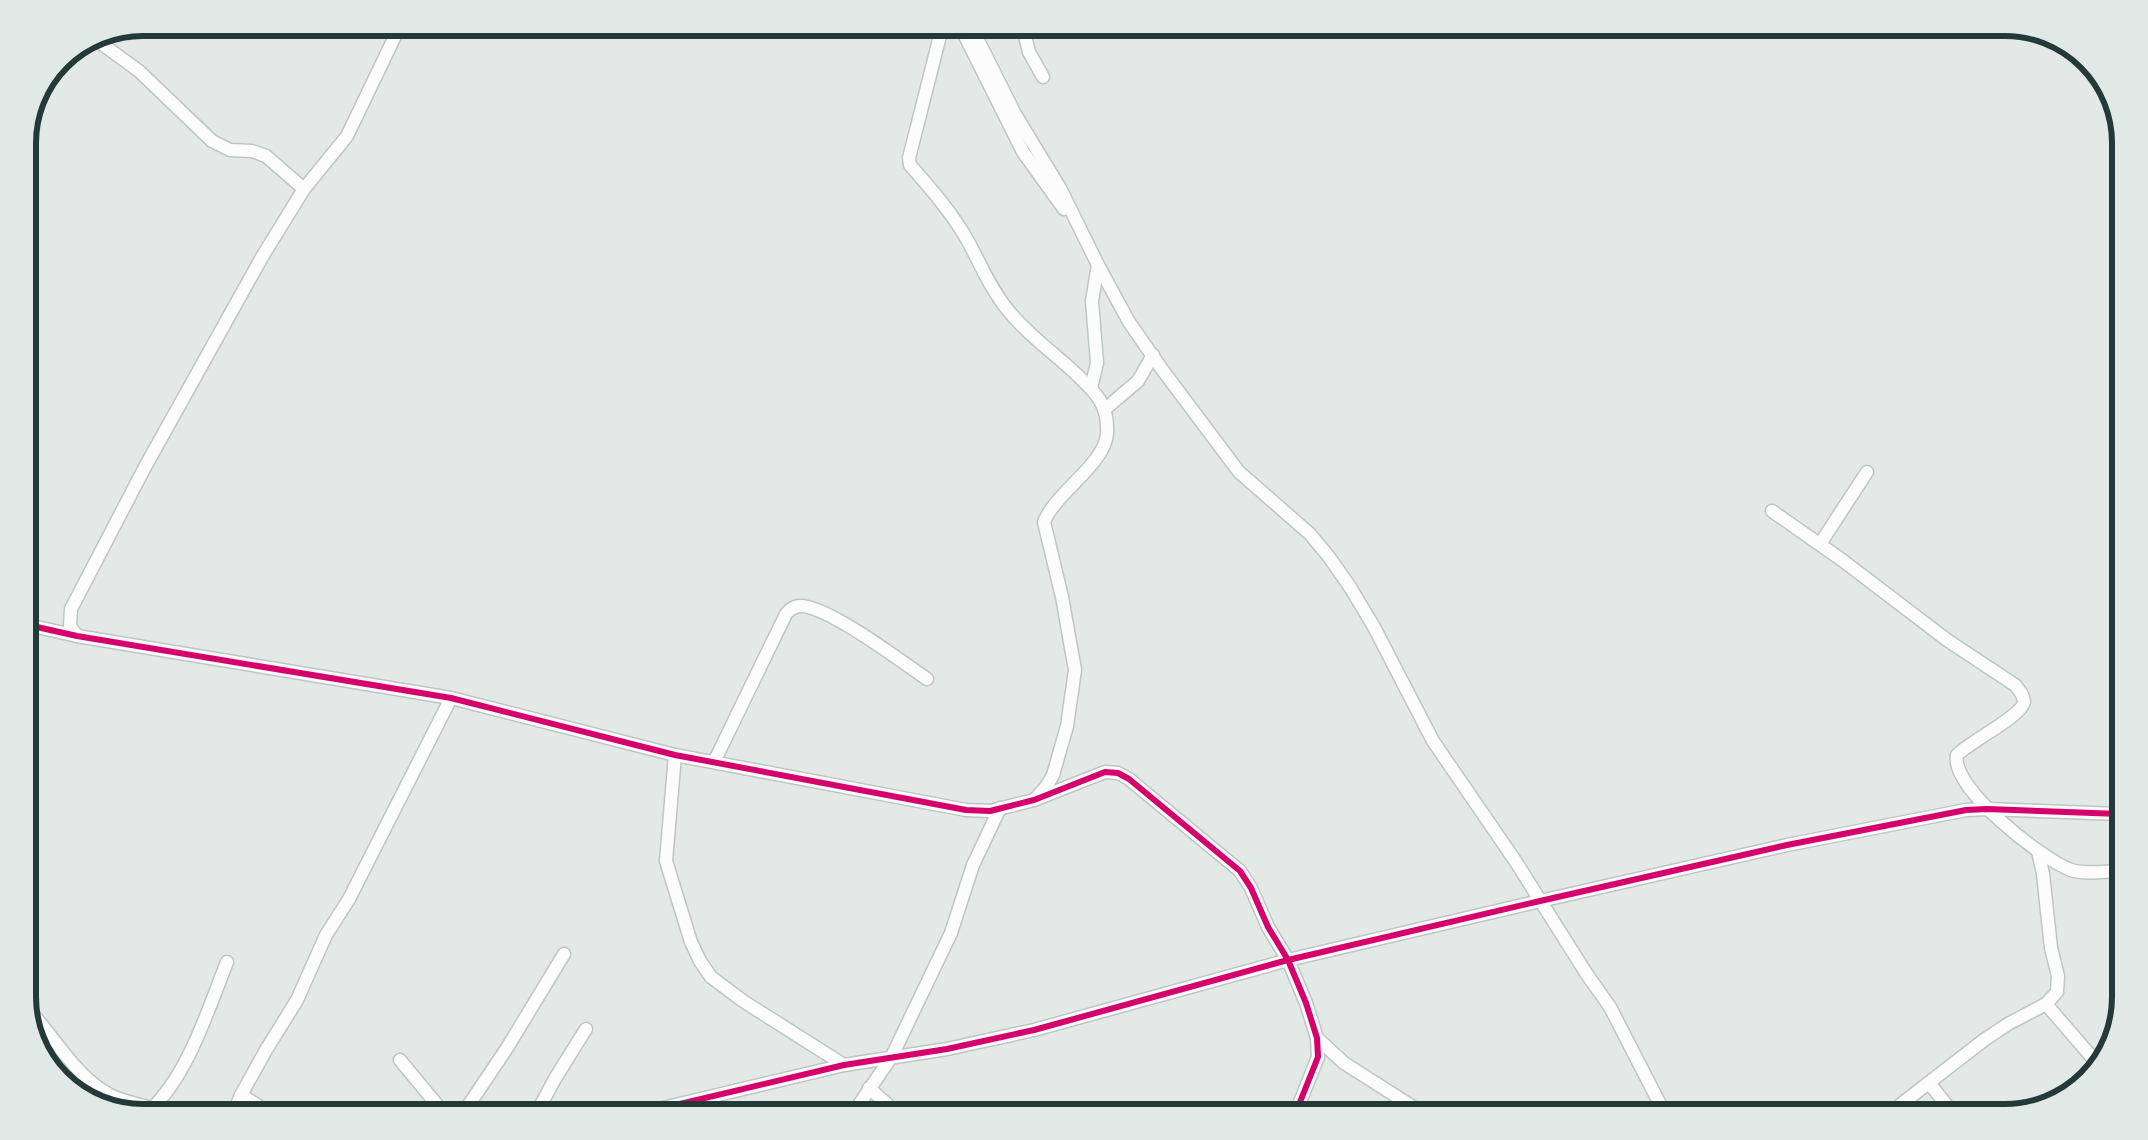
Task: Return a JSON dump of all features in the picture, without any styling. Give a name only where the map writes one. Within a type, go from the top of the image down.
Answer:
[{"type":"street","points":[[78,636],[70,626],[69,618],[76,598],[171,419],[262,257],[304,188],[347,136],[396,36]]},
{"type":"street","points":[[940,36],[909,158],[910,165],[942,200],[968,242],[987,279],[1008,310],[1092,388],[1105,409],[1107,433],[1104,446],[1097,458],[1053,506],[1044,522],[1062,597],[1075,670],[1067,726],[1053,775],[1046,787],[1034,800]]},
{"type":"street","points":[[965,36],[1023,152],[1047,187],[1083,232]]},
{"type":"street","points":[[976,36],[1015,114],[1060,188],[1129,322],[1238,472],[1310,534],[1329,558],[1374,627],[1433,740],[1516,862],[1586,973],[1610,1007],[1660,1104]]},
{"type":"street","points":[[1025,36],[1029,52],[1043,77]]},
{"type":"street","points":[[102,44],[140,71],[212,141],[230,150],[252,151],[266,156],[304,188]]},
{"type":"street","points":[[1092,388],[1098,363],[1092,301],[1098,265]]},
{"type":"street","points":[[1105,409],[1138,381],[1153,356]]},
{"type":"street","points":[[1820,544],[1867,472]]},
{"type":"street","points":[[1772,511],[1820,544],[1947,640],[2003,676],[2022,694],[2024,703],[2018,711],[1957,755],[1957,767],[1968,787],[1987,809],[2038,851],[2073,870],[2112,871]]},
{"type":"street","points":[[714,762],[786,614],[794,608],[806,607],[840,620],[927,679]]},
{"type":"street","points":[[36,626],[78,636],[451,698],[675,755],[966,810],[984,811],[1034,800],[1105,772],[1118,773],[1129,779],[1240,871],[1251,888],[1268,927],[1288,960],[1306,1002],[1317,1038],[1318,1057],[1299,1104]]},
{"type":"street","points":[[237,1104],[266,1050],[297,1000],[326,935],[349,899],[451,698]]},
{"type":"street","points":[[675,755],[666,861],[691,942],[700,961],[711,977],[743,1001],[844,1066]]},
{"type":"street","points":[[859,1104],[892,1056],[951,933],[973,865],[1000,808]]},
{"type":"street","points":[[680,1104],[844,1066],[892,1056],[948,1049],[1034,1030],[1114,1010],[1288,960],[1787,845],[1966,810],[1987,809],[2112,814]]},
{"type":"street","points":[[1902,1104],[1984,1040],[2008,1024],[2046,1004],[2058,992],[2058,976],[2051,948],[2043,874],[2038,851]]},
{"type":"street","points":[[469,1104],[507,1048],[564,954]]},
{"type":"street","points":[[159,1104],[192,1047],[227,962]]},
{"type":"street","points":[[2046,1004],[2093,1058]]},
{"type":"street","points":[[39,1022],[74,1064],[97,1086],[119,1099],[131,1103]]},
{"type":"street","points":[[542,1104],[586,1030]]},
{"type":"street","points":[[1317,1038],[1344,1063],[1409,1104]]},
{"type":"street","points":[[400,1060],[436,1104]]},
{"type":"street","points":[[1930,1084],[1946,1104]]},
{"type":"street","points":[[869,1088],[887,1104]]},
{"type":"street","points":[[241,1095],[255,1104]]},
{"type":"cycle path","points":[[36,627],[77,636],[451,698],[675,755],[966,810],[990,811],[1034,800],[1105,772],[1118,773],[1129,779],[1240,871],[1251,888],[1268,927],[1288,960],[1306,1003],[1317,1038],[1318,1057],[1299,1104]]},
{"type":"cycle path","points":[[680,1104],[844,1065],[947,1049],[1034,1030],[1288,960],[1787,845],[1966,810],[1987,809],[2112,814]]}]
